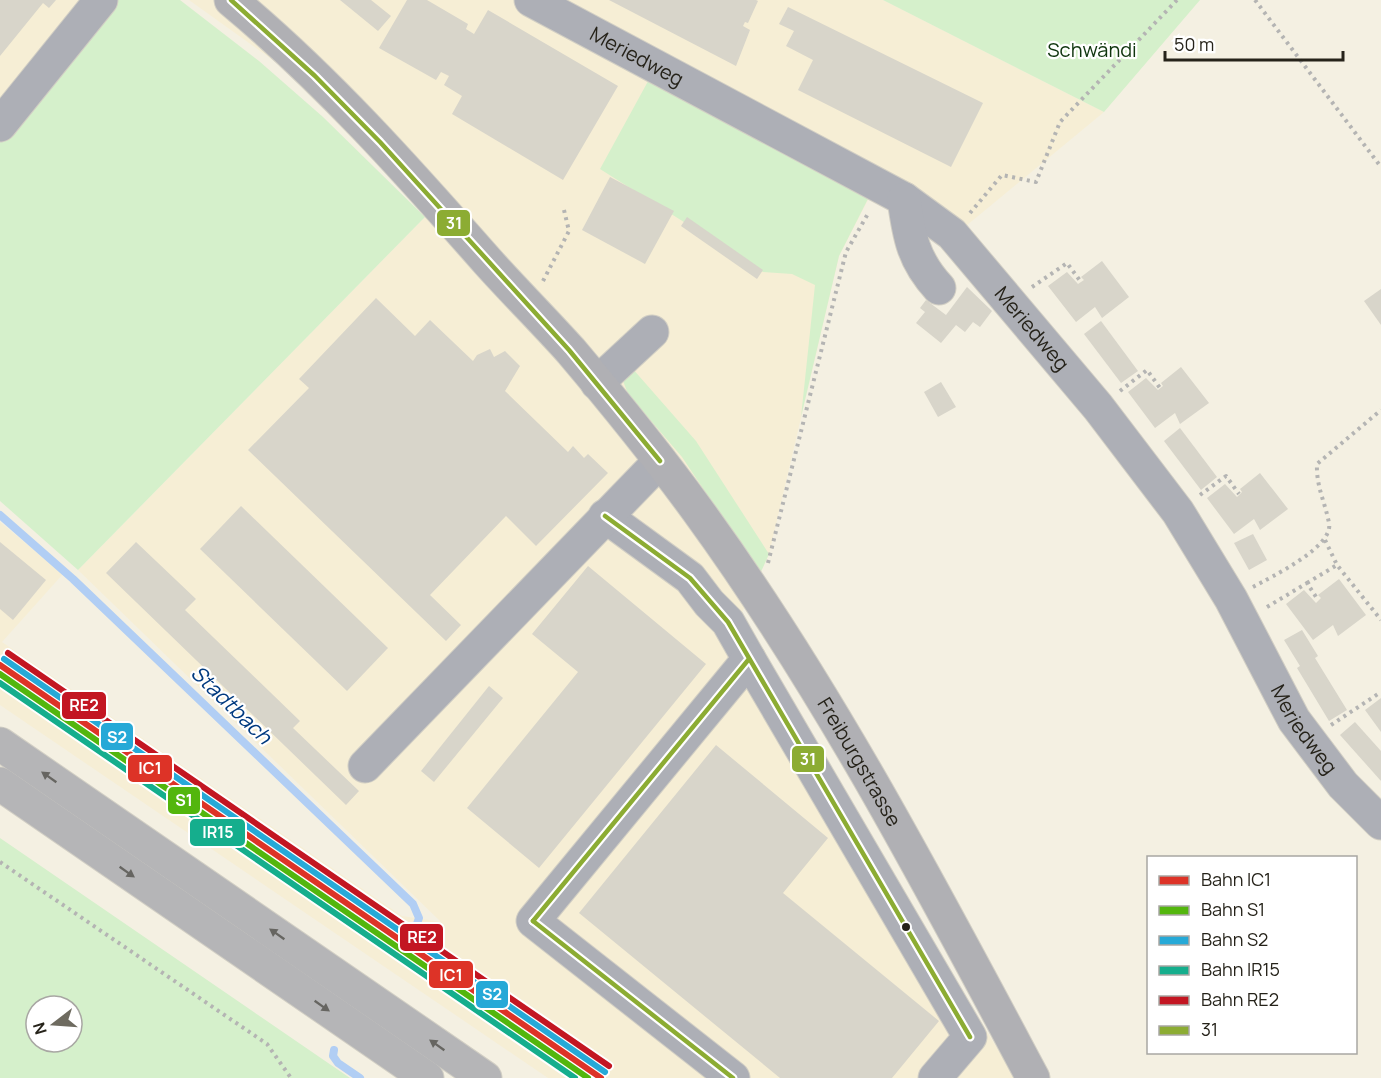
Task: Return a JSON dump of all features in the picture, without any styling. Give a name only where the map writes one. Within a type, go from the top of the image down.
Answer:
[{"type":"highway","points":[[0,744],[486,1078]]},
{"type":"highway","points":[[0,784],[427,1078]]},
{"type":"main road","name":"Freiburgstrasse","points":[[231,0],[315,76],[380,141],[597,383],[660,461],[755,594],[894,825],[1033,1078]]},
{"type":"street","points":[[0,125],[101,0]]},
{"type":"street","name":"Meriedweg","points":[[531,0],[894,193],[952,234],[1098,407],[1178,512],[1237,610],[1294,720],[1343,785],[1381,823]]},
{"type":"street","points":[[894,193],[922,269],[939,288]]},
{"type":"street","points":[[597,383],[652,332]]},
{"type":"street","points":[[365,766],[660,461]]},
{"type":"street","name":"Freiburgstrasse","points":[[605,516],[690,578],[728,622],[970,1037],[935,1078]]},
{"type":"street","points":[[733,1078],[533,921],[749,659]]},
{"type":"path","points":[[964,220],[1002,175],[1036,182],[1060,122],[1177,0]]},
{"type":"path","points":[[1255,0],[1381,167]]},
{"type":"path","points":[[755,594],[773,552],[829,309],[846,252],[894,193]]},
{"type":"path","points":[[550,290],[543,281],[569,231],[564,210]]},
{"type":"path","points":[[1047,278],[1067,263],[1081,282]]},
{"type":"path","points":[[1098,407],[1147,370],[1160,388]]},
{"type":"path","points":[[1237,610],[1325,540],[1330,526],[1316,480],[1317,464],[1381,410]]},
{"type":"path","points":[[1178,512],[1226,476],[1239,494]]},
{"type":"path","points":[[1325,540],[1337,565],[1381,620]]},
{"type":"path","points":[[1237,610],[1306,584],[1337,565]]},
{"type":"path","points":[[1306,584],[1318,600]]},
{"type":"path","points":[[1308,740],[1381,692]]},
{"type":"path","points":[[0,862],[267,1044],[291,1078]]},
{"type":"shaded area","points":[[0,0],[106,0],[0,113]]},
{"type":"shaded area","points":[[189,0],[883,0],[1104,112],[943,245],[872,192],[839,256],[769,554],[739,619],[1015,1078],[548,1078],[0,705],[0,522],[63,574],[2,642],[402,916],[441,922],[78,570],[428,214],[295,76]]},
{"type":"green space","points":[[114,0],[180,0],[259,61],[323,117],[425,217],[78,570],[0,501],[0,142]]},
{"type":"green space","name":"Schwändi","points":[[883,0],[1200,0],[1104,112]]},
{"type":"green space","points":[[652,74],[872,191],[839,256],[801,417],[815,285],[792,274],[763,272],[600,169]]},
{"type":"green space","points":[[632,368],[696,441],[769,554],[760,574],[682,457],[628,394],[622,378]]},
{"type":"green space","points":[[0,838],[350,1078],[0,1078]]},
{"type":"building","points":[[0,0],[56,0],[49,8],[43,3],[0,56]]},
{"type":"building","points":[[340,0],[371,0],[391,16],[378,31]]},
{"type":"building","points":[[407,0],[427,0],[468,24],[466,29],[474,34],[488,10],[618,86],[563,180],[452,114],[462,96],[444,85],[449,76],[441,72],[436,80],[379,48]]},
{"type":"building","points":[[609,0],[758,1],[748,23],[745,22],[743,26],[750,30],[736,66]]},
{"type":"building","points":[[788,7],[983,103],[951,167],[798,90],[813,60],[786,46],[794,31],[779,24]]},
{"type":"building","points":[[610,177],[674,211],[645,264],[582,230]]},
{"type":"building","points":[[687,217],[763,270],[757,279],[681,226]]},
{"type":"building","points":[[1102,261],[1129,297],[1102,318],[1095,307],[1076,322],[1048,286],[1067,272],[1078,284],[1084,280],[1081,277]]},
{"type":"building","points":[[967,287],[992,311],[980,327],[973,322],[965,332],[956,325],[941,343],[916,323],[925,312],[920,308],[926,300],[946,315]]},
{"type":"building","points":[[1381,289],[1381,325],[1364,301]]},
{"type":"building","points":[[376,298],[415,336],[430,320],[473,361],[477,355],[490,349],[494,357],[505,351],[520,366],[505,391],[568,452],[573,446],[584,458],[588,454],[608,473],[536,546],[506,516],[430,595],[461,625],[446,641],[248,450],[309,388],[299,379]]},
{"type":"building","points":[[1101,321],[1138,371],[1121,383],[1084,334]]},
{"type":"building","points":[[1181,367],[1209,403],[1180,424],[1175,413],[1155,428],[1128,392],[1146,378],[1158,390],[1163,386],[1161,383]]},
{"type":"building","points":[[941,382],[956,407],[938,417],[924,392]]},
{"type":"building","points":[[1180,428],[1217,477],[1201,490],[1164,441]]},
{"type":"building","points":[[1260,473],[1288,509],[1260,530],[1254,519],[1234,534],[1207,498],[1225,484],[1237,497],[1242,492],[1240,489]]},
{"type":"building","points":[[241,506],[388,648],[347,691],[200,549]]},
{"type":"building","points":[[1253,534],[1267,560],[1249,570],[1234,543]]},
{"type":"building","points":[[0,542],[46,580],[13,620],[0,609]]},
{"type":"building","points":[[136,542],[196,599],[185,610],[300,721],[293,728],[359,791],[346,805],[106,573]]},
{"type":"building","points":[[588,566],[706,664],[539,868],[467,808],[578,672],[532,634]]},
{"type":"building","points":[[1339,579],[1366,615],[1338,636],[1333,625],[1313,640],[1286,604],[1304,590],[1316,603],[1321,598],[1318,595]]},
{"type":"building","points":[[1302,630],[1318,656],[1315,658],[1347,710],[1329,721],[1297,668],[1300,666],[1284,640]]},
{"type":"building","points":[[489,686],[503,698],[434,782],[421,771]]},
{"type":"building","points":[[1381,698],[1381,732],[1365,710]]},
{"type":"building","points":[[1355,722],[1381,751],[1381,781],[1340,735]]},
{"type":"building","points":[[716,745],[828,838],[783,893],[939,1021],[892,1078],[780,1078],[579,913]]},
{"type":"waterway","name":"Stadtbach","points":[[0,515],[73,579],[413,904],[419,918],[414,932]]},
{"type":"waterway","name":"Stadtbach","points":[[334,1050],[333,1056],[338,1063],[360,1078]]},
{"type":"rail line","name":"RE2","points":[[8,653],[609,1066]]},
{"type":"rail line","name":"S2","points":[[4,659],[605,1072]]},
{"type":"rail line","name":"IC1","points":[[0,665],[601,1078]]},
{"type":"rail line","name":"S1","points":[[0,674],[588,1078]]},
{"type":"rail line","name":"IR15","points":[[0,683],[575,1078]]},
{"type":"transit line","name":"31","points":[[231,0],[315,76],[380,142],[569,350],[660,461]]},
{"type":"transit line","name":"31","points":[[605,516],[690,578],[728,622],[970,1037]]},
{"type":"transit line","name":"31","points":[[533,921],[749,659]]},
{"type":"transit line","name":"31","points":[[533,921],[733,1078]]}]
